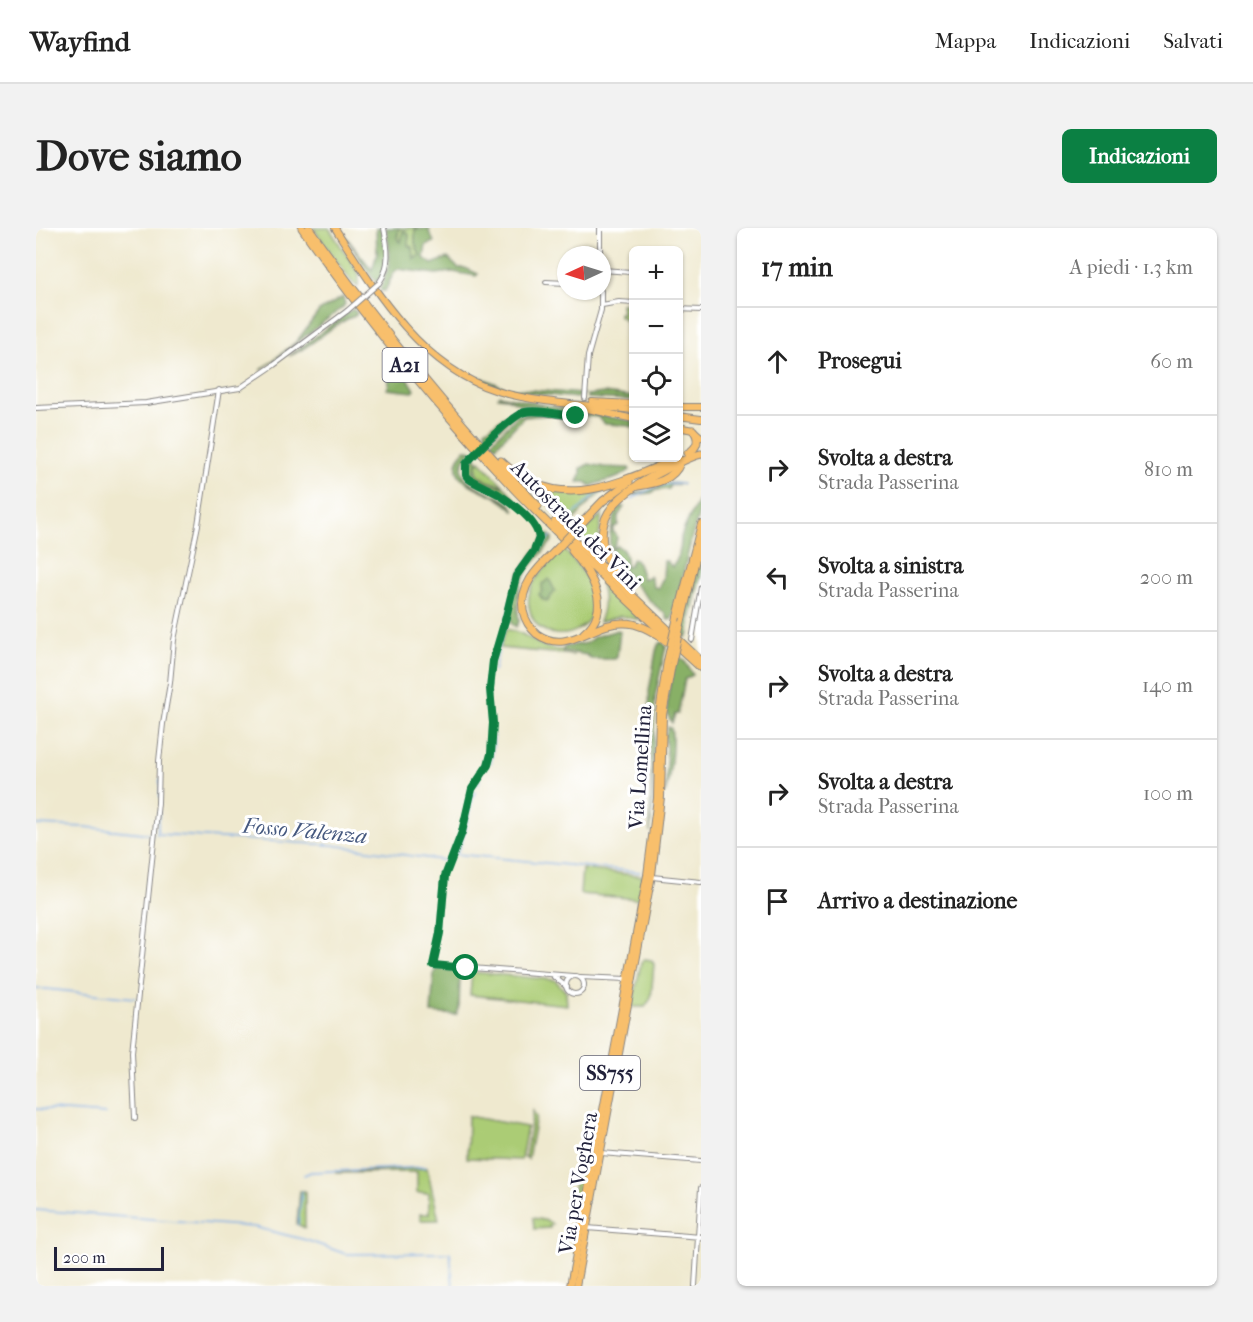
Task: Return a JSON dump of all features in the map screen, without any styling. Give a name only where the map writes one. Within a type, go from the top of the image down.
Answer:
[{"type":"highway","name":"Autostrada dei Vini","points":[[302,228],[403,363],[451,420],[520,494],[607,580],[700,666]]},
{"type":"highway","name":"Autostrada dei Vini","points":[[309,228],[423,379],[518,485],[658,621],[700,666]]},
{"type":"highway","points":[[423,379],[505,465],[540,486],[557,490],[585,491],[633,478],[672,462]]},
{"type":"highway","points":[[688,453],[697,443],[693,430]]},
{"type":"highway","points":[[683,456],[701,446]]},
{"type":"highway","points":[[683,458],[701,454]]},
{"type":"highway","points":[[658,621],[612,569],[603,550],[602,537],[606,517],[621,496],[674,462]]},
{"type":"highway","points":[[635,486],[653,483],[672,475],[678,462]]},
{"type":"highway","points":[[633,478],[603,501],[541,565],[527,585],[522,601],[524,616],[529,626],[544,638],[563,642],[612,624],[632,623],[652,631],[700,666]]},
{"type":"highway","points":[[618,490],[645,480]]},
{"type":"highway","points":[[520,494],[574,554],[593,580],[599,600],[596,616],[590,628],[575,639]]},
{"type":"main road","points":[[335,228],[399,319],[423,346],[444,364],[470,380],[496,390],[522,396],[629,410]]},
{"type":"main road","points":[[577,404],[580,401],[629,404]]},
{"type":"main road","points":[[577,404],[581,407],[629,418]]},
{"type":"main road","points":[[683,407],[701,407]]},
{"type":"main road","points":[[683,417],[701,419]]},
{"type":"main road","points":[[683,428],[693,430],[701,437]]},
{"type":"main road","points":[[670,662],[677,617],[701,524]]},
{"type":"main road","points":[[670,662],[701,539]]},
{"type":"main road","name":"Via Lomellina","points":[[650,875],[657,798],[659,712],[670,662]]},
{"type":"main road","name":"Via per Voghera","points":[[570,1286],[627,979],[650,875]]},
{"type":"main road","name":"Via per Voghera","points":[[576,1286],[650,875]]},
{"type":"street","points":[[36,408],[146,403],[240,387],[250,382],[347,311],[380,283],[388,262],[384,228]]},
{"type":"street","points":[[600,228],[600,246]]},
{"type":"street","points":[[611,271],[629,272]]},
{"type":"street","points":[[546,282],[557,283]]},
{"type":"street","points":[[585,398],[588,356],[602,300]]},
{"type":"street","points":[[602,305],[629,303]]},
{"type":"street","points":[[683,309],[701,310]]},
{"type":"street","points":[[135,1118],[133,1046],[156,825],[163,724],[174,640],[198,525],[219,390]]},
{"type":"street","points":[[584,413],[579,416],[533,411],[522,413],[466,464],[468,478],[497,494],[512,506],[535,527],[539,538],[534,551],[516,576],[493,661],[490,689],[493,723],[491,754],[488,765],[472,789],[462,832],[445,876],[440,933],[433,965],[621,981],[627,979]]},
{"type":"street","points":[[692,640],[701,587]]},
{"type":"street","points":[[650,875],[701,882]]},
{"type":"street","points":[[551,975],[572,993],[580,991],[584,984],[578,977]]},
{"type":"street","points":[[567,987],[568,979],[573,976]]},
{"type":"street","points":[[600,1153],[701,1161]]},
{"type":"street","points":[[695,1286],[700,1237],[701,1188]]},
{"type":"street","points":[[586,1228],[700,1237]]},
{"type":"green space","points":[[313,228],[329,228],[359,274],[358,287],[352,282]]},
{"type":"green space","points":[[376,228],[382,228],[386,257],[384,272],[376,283],[343,233],[372,270],[377,254]]},
{"type":"green space","points":[[386,228],[399,228],[397,238],[401,242],[403,231],[406,231],[409,236],[408,245],[413,248],[414,259],[420,255],[415,243],[415,230],[430,228],[429,232],[434,242],[426,245],[424,258],[432,264],[448,258],[458,268],[465,268],[478,274],[476,276],[453,272],[436,274],[398,269],[394,272],[385,291],[381,291],[389,259]]},
{"type":"green space","points":[[399,228],[417,228],[415,243],[420,255],[414,259],[413,248],[408,245],[403,231],[401,242],[397,239]]},
{"type":"green space","points":[[343,297],[345,304],[343,307],[260,371],[297,341],[319,311]]},
{"type":"green space","points":[[621,304],[629,305],[629,321],[619,317],[619,313],[622,313]]},
{"type":"green space","points":[[353,309],[357,313],[355,316],[338,324],[289,356]]},
{"type":"green space","points":[[386,353],[390,355],[410,382],[415,390],[413,392],[387,389],[389,384]]},
{"type":"green space","points":[[480,377],[507,388],[583,394],[577,398],[511,391],[477,379]]},
{"type":"green space","points":[[604,393],[629,396],[629,400],[587,398],[587,395]]},
{"type":"green space","points":[[499,395],[582,411],[573,414],[546,410],[519,404],[507,398],[498,397]]},
{"type":"green space","points":[[517,408],[539,409],[518,412],[489,438],[486,435],[485,430]]},
{"type":"green space","points":[[587,411],[629,420],[629,426],[605,424],[598,417],[586,416]]},
{"type":"green space","points":[[534,413],[549,415],[524,417],[496,446],[493,444],[492,441],[518,416]]},
{"type":"green space","points":[[465,449],[471,451],[462,465],[463,474],[468,481],[511,505],[515,511],[496,497],[471,485],[459,475],[458,459]]},
{"type":"green space","points":[[476,457],[478,462],[474,471],[491,484],[504,486],[518,503],[499,491],[472,479],[467,470],[471,461]]},
{"type":"green space","points":[[480,461],[503,485],[488,481],[478,474],[476,466]]},
{"type":"green space","points":[[589,464],[629,468],[630,470],[620,477],[591,486],[586,482],[578,482],[581,468]]},
{"type":"green space","points":[[524,481],[564,493],[582,494],[604,491],[592,500],[570,524]]},
{"type":"green space","points":[[669,483],[683,484],[670,485],[669,489],[651,493],[632,495],[637,492]]},
{"type":"green space","points":[[701,495],[699,515],[675,610],[672,619],[668,620],[665,613],[634,584],[614,556],[610,544],[610,534],[615,512],[621,506],[624,507],[618,516],[618,525],[613,528],[617,539],[612,549],[617,546],[624,552],[626,567],[633,558],[638,563],[643,579],[650,576],[654,587],[658,588],[663,578],[664,561],[672,567],[677,560],[682,534]]},
{"type":"green space","points":[[602,514],[599,535],[602,558],[580,535]]},
{"type":"green space","points":[[545,535],[552,537],[552,541],[529,569],[520,586],[519,622],[516,627],[511,623],[512,599],[516,581]]},
{"type":"green space","points":[[563,549],[585,576],[593,598],[591,616],[581,628],[567,634],[552,633],[538,626],[529,604],[529,597],[536,579]]},
{"type":"green space","points":[[701,549],[701,574],[690,619],[689,634],[685,638],[682,631]]},
{"type":"green space","points":[[549,579],[555,591],[548,601],[543,600],[539,594],[542,591],[542,584]]},
{"type":"green space","points":[[600,582],[641,620],[621,616],[599,622],[604,602]]},
{"type":"green space","points":[[506,629],[545,647],[574,655],[500,648]]},
{"type":"green space","points":[[620,631],[615,659],[591,659],[587,655],[563,651],[564,647],[587,643],[594,637]]},
{"type":"green space","points":[[662,642],[666,646],[655,696],[650,832],[649,691],[656,651]]},
{"type":"green space","points":[[676,655],[684,660],[693,675],[685,679],[678,714],[675,714],[672,723],[669,718],[668,701]]},
{"type":"green space","points":[[668,727],[671,728],[672,752],[665,794],[667,762],[665,736]]},
{"type":"green space","points":[[582,869],[643,876],[639,899],[580,894]]},
{"type":"green space","points":[[645,959],[651,960],[654,964],[651,998],[645,1007],[632,1007],[641,963]]},
{"type":"green space","points":[[437,969],[460,973],[459,1009],[456,1015],[431,1013],[434,972]]},
{"type":"green space","points":[[472,972],[555,980],[566,992],[567,1005],[470,995]]},
{"type":"green space","points":[[533,1111],[536,1117],[528,1159],[525,1157]]},
{"type":"green space","points":[[468,1116],[527,1127],[521,1160],[467,1158]]},
{"type":"green space","points":[[590,1123],[593,1124],[589,1148],[591,1161],[589,1175],[583,1182],[578,1204],[569,1213],[579,1166],[584,1166],[585,1161],[582,1161]]},
{"type":"green space","points":[[427,1168],[439,1220],[420,1220],[420,1214],[429,1214],[429,1193],[417,1193],[417,1172],[335,1173]]},
{"type":"green space","points":[[300,1191],[305,1191],[305,1228],[297,1224]]},
{"type":"green space","points":[[533,1218],[552,1224],[549,1225],[550,1228],[534,1229]]},
{"type":"waterway","points":[[632,499],[656,487],[683,484]]},
{"type":"waterway","name":"Fosso Valenza","points":[[564,524],[598,492]]},
{"type":"waterway","name":"Fosso Valenza","points":[[499,648],[516,585],[525,567],[551,536]]},
{"type":"waterway","name":"Fosso Valenza","points":[[494,671],[498,652]]},
{"type":"waterway","name":"Fosso Valenza","points":[[491,763],[494,735]]},
{"type":"waterway","points":[[160,779],[160,798]]},
{"type":"waterway","name":"Fosso Valenza","points":[[477,785],[480,780]]},
{"type":"waterway","name":"Fosso Valenza","points":[[456,854],[475,792]]},
{"type":"waterway","points":[[157,834],[159,811]]},
{"type":"waterway","name":"Fosso Valenza","points":[[36,825],[153,834]]},
{"type":"waterway","name":"Fosso Valenza","points":[[157,834],[332,845],[449,861]]},
{"type":"waterway","points":[[456,854],[640,872]]},
{"type":"waterway","points":[[36,988],[135,998]]},
{"type":"waterway","points":[[36,1109],[106,1114]]},
{"type":"waterway","points":[[304,1175],[311,1172],[426,1167]]},
{"type":"waterway","points":[[298,1225],[302,1191]]},
{"type":"waterway","points":[[36,1210],[254,1227],[306,1240],[346,1254],[448,1253]]},
{"type":"waterway","points":[[450,1252],[453,1286]]},
{"type":"route","points":[[466,968],[433,965],[440,933],[443,887],[462,832],[472,789],[488,765],[491,754],[493,723],[490,689],[493,661],[513,585],[516,576],[538,544],[539,538],[535,527],[524,516],[497,494],[473,482],[466,475],[465,469],[472,457],[517,415],[533,411],[576,416]]}]
